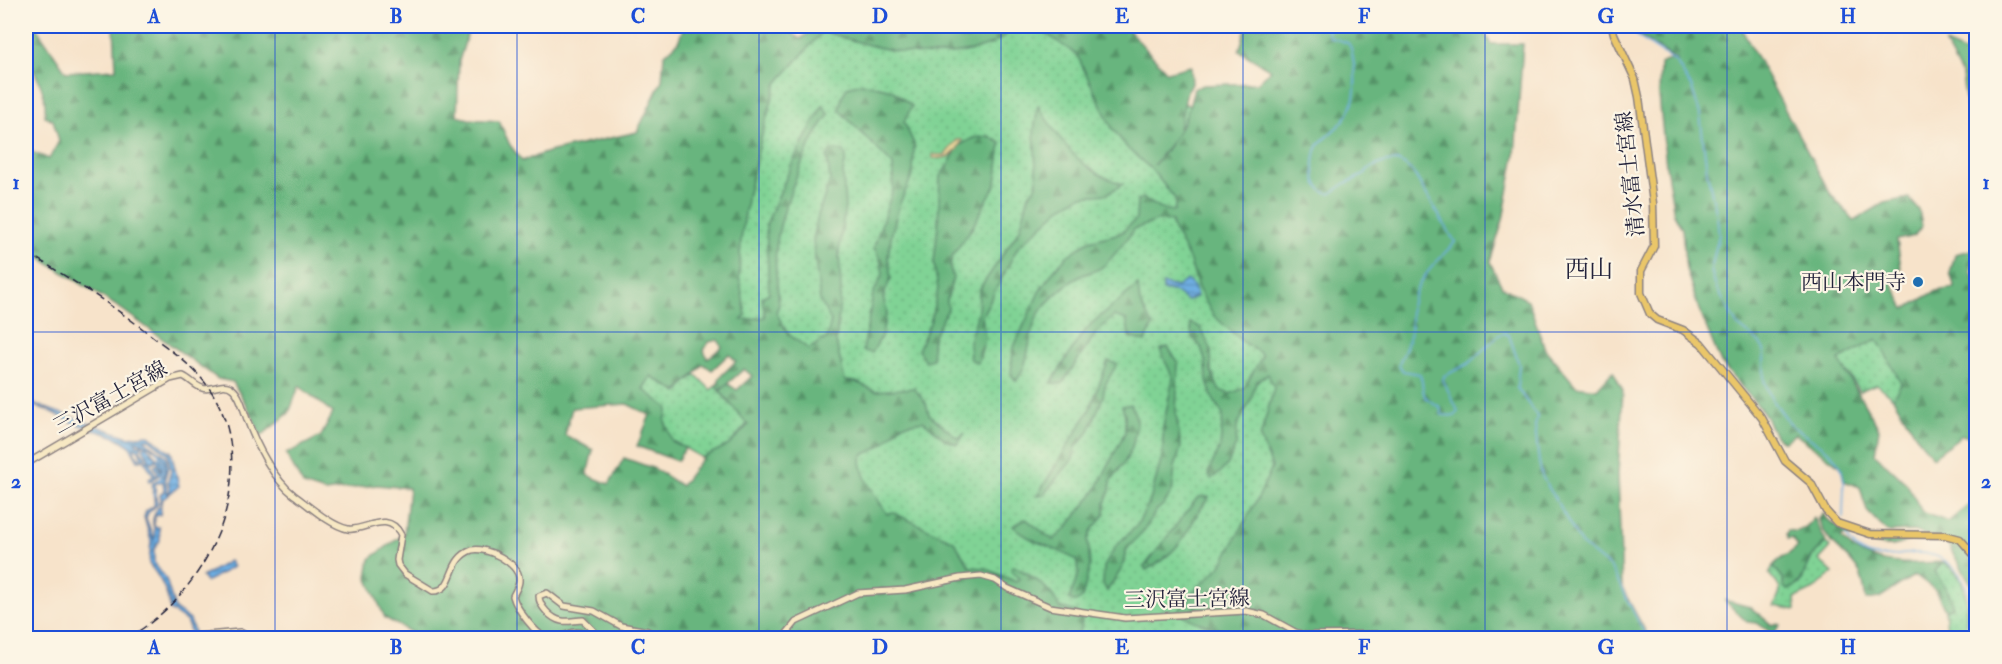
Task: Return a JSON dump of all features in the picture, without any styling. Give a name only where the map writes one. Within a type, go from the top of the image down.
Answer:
[{"type":"main road","name":"清水富士宮線","points":[[1612,26],[1619,47],[1635,79],[1649,167],[1654,246],[1644,265],[1640,283],[1641,293],[1650,314],[1657,320],[1683,330],[1701,343],[1762,418],[1785,461],[1811,483],[1826,511],[1837,523],[1870,534],[1944,535],[1960,539],[1977,557]]},
{"type":"main road","name":"三沢富士宮線","points":[[26,464],[94,422],[178,376],[189,378],[204,389],[219,386],[232,388],[274,472],[291,493],[336,525],[347,529],[376,523],[385,523],[394,527],[401,535],[398,565],[405,574],[433,591],[442,590],[446,585],[455,562],[461,556],[474,550],[493,551],[520,576],[513,596],[515,605],[538,633],[547,639]]},
{"type":"main road","name":"三沢富士宮線","points":[[783,639],[796,622],[858,593],[905,590],[960,578],[981,576],[995,580],[1050,607],[1125,618],[1246,611],[1264,615],[1305,635],[1383,634],[1392,639]]},
{"type":"main road","points":[[601,639],[583,620],[555,619],[541,604],[539,596],[547,593],[564,606],[594,611],[621,626],[648,631],[663,639]]},
{"type":"main road","points":[[556,639],[578,631],[584,633],[588,639]]},
{"type":"main road","points":[[174,639],[240,632],[252,639]]},
{"type":"green space","points":[[26,26],[35,26],[66,72],[116,69],[114,26],[470,26],[459,61],[457,116],[499,121],[510,145],[522,161],[548,152],[637,132],[662,80],[664,55],[678,42],[684,26],[783,26],[800,39],[818,26],[1013,26],[1005,36],[988,46],[944,54],[903,52],[823,31],[777,83],[764,127],[748,193],[741,240],[739,276],[746,315],[742,320],[765,317],[762,297],[769,293],[766,225],[795,157],[823,105],[829,115],[803,160],[782,217],[775,263],[779,305],[776,312],[788,334],[809,349],[827,338],[831,321],[820,301],[813,241],[818,215],[830,180],[827,157],[831,150],[844,151],[846,158],[843,173],[845,207],[839,252],[841,290],[836,342],[845,381],[856,382],[876,391],[914,388],[926,403],[929,414],[958,438],[965,433],[957,444],[946,440],[923,421],[901,425],[884,443],[862,455],[861,462],[865,478],[887,514],[892,512],[954,541],[970,567],[985,568],[1016,582],[1019,579],[1011,570],[1014,566],[1034,578],[1046,588],[1059,607],[1076,612],[1082,619],[1076,638],[421,638],[385,618],[367,577],[370,559],[404,534],[409,488],[377,485],[325,492],[303,485],[286,454],[321,436],[333,413],[299,386],[289,413],[261,436],[233,382],[218,379],[120,308],[26,249],[26,147],[27,150],[49,159],[59,141],[53,120],[45,116],[45,102],[39,81],[29,62],[26,61]],"holes":[[[718,340],[722,347],[707,359],[704,350],[709,342]],[[729,354],[736,361],[719,378],[715,386],[720,390],[744,369],[752,376],[737,390],[728,384],[720,391],[748,425],[729,445],[703,457],[681,486],[655,469],[624,458],[609,484],[587,475],[593,450],[565,435],[572,408],[627,404],[650,415],[637,446],[677,461],[685,448],[672,441],[665,421],[668,408],[643,389],[651,376],[677,392],[703,364],[712,370]]]},
{"type":"green space","points":[[825,26],[1043,26],[1195,109],[1282,286],[1298,638],[1055,638],[803,487],[760,374],[729,304],[753,112]]},
{"type":"green space","points":[[1035,26],[1125,26],[1167,72],[1191,66],[1192,84],[1187,91],[1178,132],[1188,111],[1194,88],[1204,85],[1257,83],[1271,70],[1239,51],[1247,26],[1480,26],[1491,44],[1523,44],[1515,155],[1503,220],[1490,262],[1502,287],[1528,300],[1545,349],[1576,386],[1597,389],[1613,371],[1623,391],[1618,474],[1622,588],[1649,638],[1247,638],[1194,621],[1177,612],[1196,589],[1220,567],[1259,496],[1272,467],[1260,438],[1274,388],[1268,374],[1256,382],[1251,400],[1237,426],[1236,445],[1228,464],[1211,479],[1208,473],[1220,447],[1223,415],[1212,397],[1207,380],[1206,363],[1201,347],[1192,337],[1190,323],[1200,327],[1211,349],[1211,370],[1219,390],[1230,394],[1244,388],[1262,356],[1213,315],[1198,288],[1190,261],[1172,226],[1172,221],[1157,221],[1134,229],[1102,267],[1076,279],[1053,296],[1034,324],[1022,372],[1016,381],[1011,374],[1013,349],[1039,292],[1067,256],[1089,241],[1121,233],[1136,219],[1137,200],[1143,198],[1161,209],[1174,211],[1176,200],[1151,169],[1128,149],[1112,128],[1077,55]]},
{"type":"green space","points":[[1627,26],[1740,26],[1830,193],[1854,221],[1884,203],[1909,198],[1919,210],[1922,226],[1914,236],[1897,240],[1901,268],[1890,278],[1905,309],[1936,291],[1955,288],[1950,273],[1955,254],[1976,249],[1971,270],[1976,285],[1976,321],[1972,340],[1976,358],[1976,439],[1962,435],[1933,457],[1919,440],[1893,398],[1901,383],[1877,339],[1839,360],[1879,429],[1875,454],[1907,484],[1922,512],[1948,522],[1976,499],[1976,611],[1971,607],[1974,589],[1945,540],[1913,531],[1887,532],[1867,511],[1860,487],[1844,481],[1841,467],[1795,434],[1784,442],[1775,436],[1764,413],[1721,363],[1698,307],[1686,269],[1682,229],[1674,214],[1666,166],[1659,95],[1660,64],[1669,60],[1678,61]]},
{"type":"green space","points":[[1945,44],[1976,57],[1976,126],[1966,105],[1962,76]]},
{"type":"green space","points":[[862,83],[892,90],[912,106],[904,122],[914,144],[913,174],[900,203],[888,256],[891,278],[883,297],[887,312],[881,337],[872,353],[863,351],[873,294],[883,274],[881,262],[874,247],[893,189],[893,165],[839,110],[847,87]]},
{"type":"green space","points":[[1038,106],[1073,154],[1095,171],[1123,184],[1107,194],[1081,196],[1063,206],[1018,247],[982,316],[985,338],[978,363],[970,359],[969,341],[978,313],[979,290],[1020,229],[1029,195],[1037,185],[1034,131]]},
{"type":"green space","points":[[989,136],[1001,143],[996,183],[972,228],[952,256],[950,268],[953,278],[947,300],[948,309],[934,335],[933,359],[925,361],[918,350],[930,323],[938,289],[934,263],[940,176],[958,146],[973,138]]},
{"type":"green space","points":[[1138,285],[1140,303],[1153,325],[1145,342],[1129,337],[1127,320],[1114,316],[1096,333],[1062,384],[1051,383],[1080,337],[1092,323]]},
{"type":"green space","points":[[1877,339],[1902,383],[1893,398],[1876,384],[1860,391],[1838,360]]},
{"type":"green space","points":[[1168,347],[1178,363],[1176,414],[1181,447],[1175,467],[1172,492],[1127,549],[1121,570],[1107,591],[1103,584],[1104,567],[1116,546],[1137,525],[1150,501],[1163,453],[1163,427],[1173,378],[1160,350]]},
{"type":"green space","points":[[1108,361],[1117,364],[1105,385],[1103,397],[1087,434],[1076,447],[1073,459],[1044,494],[1037,496],[1089,411]]},
{"type":"green space","points":[[696,375],[711,390],[715,386],[748,423],[729,445],[702,458],[672,441],[665,421],[643,389],[651,376],[678,393],[685,383]]},
{"type":"green space","points":[[1131,404],[1137,420],[1133,444],[1128,457],[1111,481],[1105,503],[1105,514],[1092,530],[1088,540],[1090,566],[1082,598],[1076,602],[1069,599],[1079,573],[1076,560],[1027,537],[1013,526],[1026,519],[1053,540],[1065,530],[1096,490],[1125,432],[1125,415],[1122,406]]},
{"type":"green space","points":[[1198,497],[1209,497],[1184,538],[1169,554],[1146,570],[1144,567]]},
{"type":"green space","points":[[1823,513],[1840,529],[1855,535],[1908,541],[1888,546],[1858,537],[1840,537],[1851,547],[1875,559],[1901,563],[1943,562],[1935,571],[1948,592],[1952,607],[1945,610],[1935,590],[1915,575],[1879,598],[1866,600],[1859,572],[1821,527],[1819,519]]},
{"type":"green space","points":[[1814,518],[1826,542],[1812,556],[1797,585],[1787,590],[1783,586],[1783,578],[1773,566],[1798,546],[1792,538],[1788,539],[1786,534],[1788,530],[1803,529]]},
{"type":"green space","points":[[1826,542],[1831,547],[1819,560],[1833,573],[1814,589],[1795,598],[1796,610],[1774,606],[1780,589],[1769,574],[1773,566],[1783,578],[1783,586],[1800,584],[1813,555]]},
{"type":"green space","points":[[1944,562],[1953,569],[1964,586],[1966,596],[1965,638],[1948,638],[1945,610],[1952,607],[1952,602],[1935,571]]},
{"type":"green space","points":[[1724,600],[1750,607],[1772,625],[1776,623],[1780,625],[1773,634],[1757,623],[1747,622]]},
{"type":"sand","points":[[957,140],[962,140],[951,155],[933,158],[933,155],[945,155]]},
{"type":"water","points":[[1187,280],[1194,287],[1197,296],[1187,301],[1173,291],[1163,291],[1163,284],[1177,287]]},
{"type":"water","points":[[26,401],[128,437],[149,435],[171,451],[179,486],[162,500],[161,504],[159,503],[160,495],[164,491],[163,481],[155,484],[157,505],[146,518],[154,540],[153,521],[154,517],[159,506],[161,506],[160,515],[155,516],[154,526],[159,527],[160,540],[154,549],[154,563],[166,579],[175,609],[190,620],[196,638],[193,638],[186,621],[170,610],[163,586],[149,564],[151,541],[144,517],[146,511],[154,506],[152,485],[153,482],[163,477],[165,463],[163,458],[154,449],[135,441],[137,445],[142,445],[140,450],[146,457],[142,459],[139,450],[134,447],[135,453],[141,460],[138,461],[129,445],[116,437],[26,404]],"holes":[[[149,439],[168,454],[171,471],[168,495],[165,478],[168,467],[166,456],[144,440]]]},
{"type":"water","points":[[146,446],[157,458],[159,457],[163,465],[162,473],[149,482],[149,479],[154,476],[144,460],[148,459],[156,475],[158,473],[154,465],[158,465],[160,471],[161,468],[156,459],[151,462],[143,448]]},
{"type":"water","points":[[229,561],[233,567],[206,582],[202,577]]},
{"type":"waterway","points":[[1331,26],[1327,30],[1329,37],[1348,43],[1351,48],[1355,70],[1355,94],[1346,118],[1318,146],[1314,159],[1314,173],[1318,185],[1321,190],[1330,194],[1364,175],[1368,169],[1385,162],[1397,161],[1413,172],[1455,242],[1428,271],[1418,287],[1411,306],[1410,334],[1399,365],[1403,371],[1420,374],[1425,396],[1440,407],[1442,415],[1455,416],[1458,411],[1443,380],[1444,376],[1468,364],[1499,335],[1504,333],[1509,335],[1519,364],[1517,388],[1537,416],[1535,427],[1542,476],[1581,544],[1611,568],[1647,638]]},
{"type":"waterway","points":[[1626,26],[1676,62],[1692,88],[1700,114],[1707,172],[1717,216],[1719,234],[1711,270],[1716,287],[1737,325],[1760,343],[1764,350],[1764,380],[1771,398],[1792,426],[1830,452],[1841,467],[1844,481],[1843,519]]},
{"type":"waterway","points":[[156,450],[164,465],[159,480]]},
{"type":"waterway","points":[[1845,534],[1855,548],[1870,555],[1928,554],[1952,566],[1963,579],[1969,594],[1965,638]]},
{"type":"railway","points":[[26,252],[115,309],[189,365],[214,395],[223,413],[231,451],[232,471],[226,510],[213,546],[194,577],[171,605],[128,638]]},
{"type":"place","name":"西山本門寺","points":[[1918,282]]},
{"type":"district","name":"西山","points":[[1589,269]]}]
